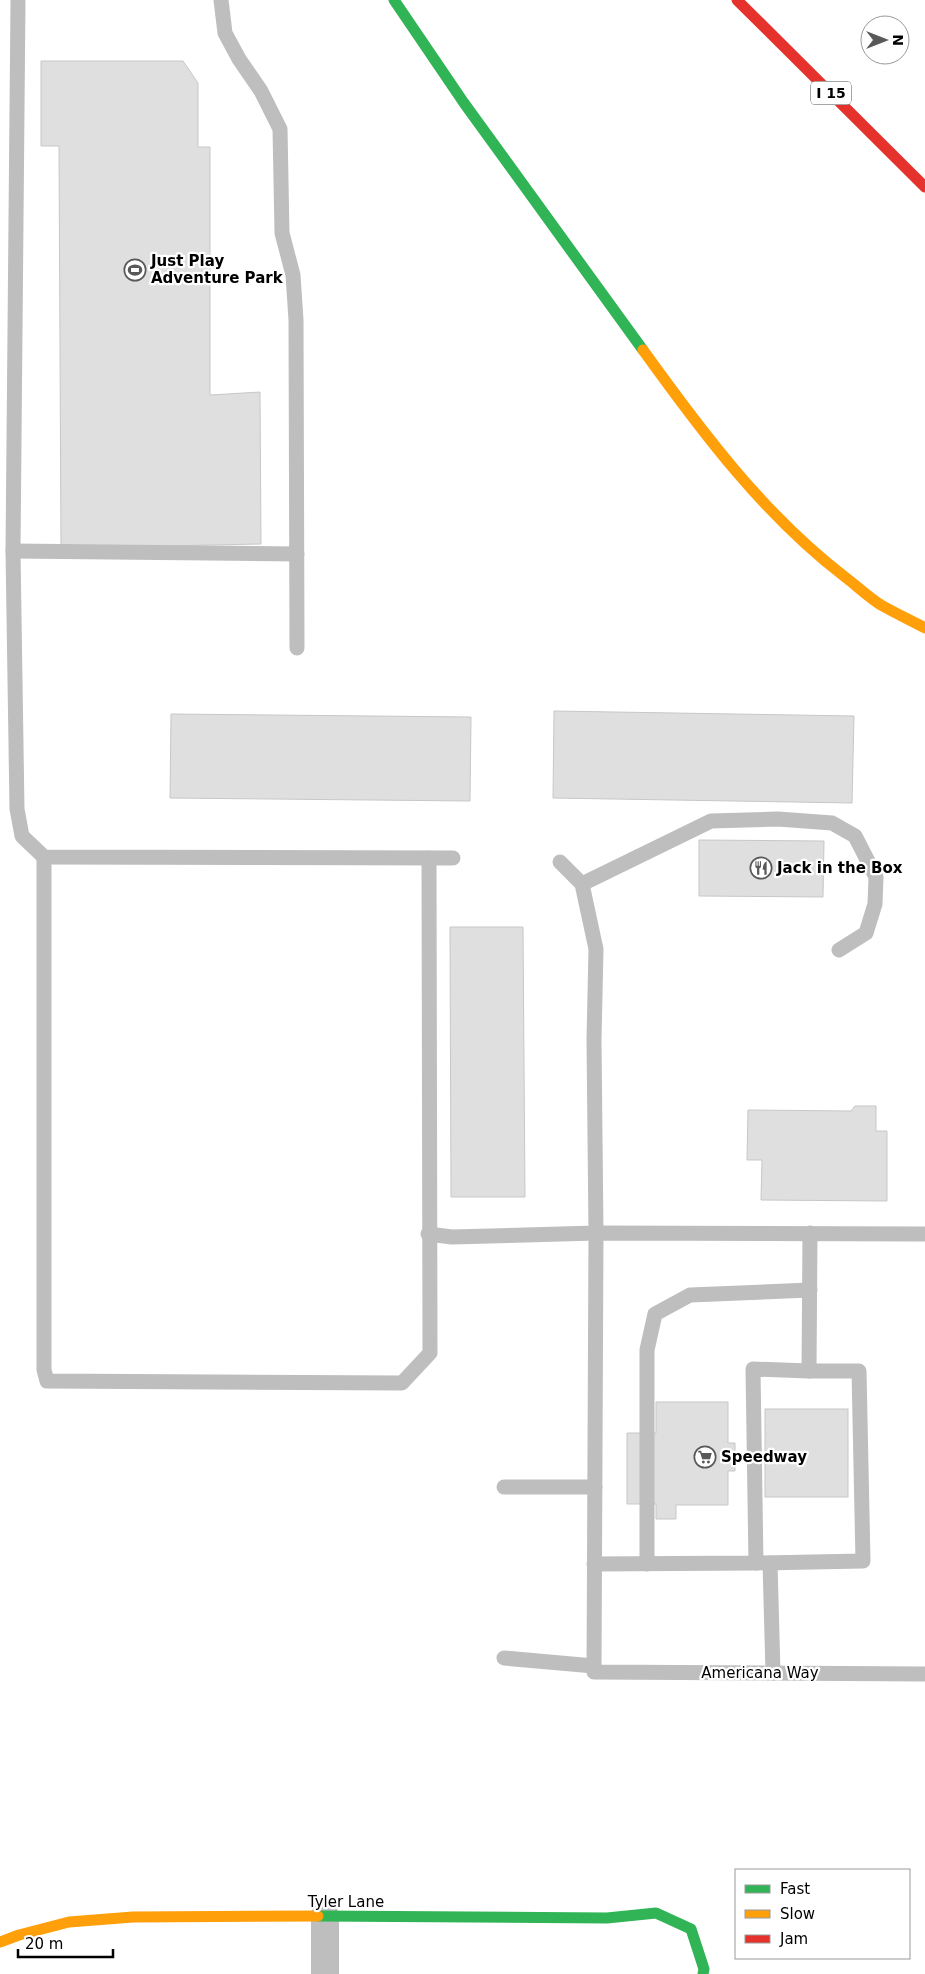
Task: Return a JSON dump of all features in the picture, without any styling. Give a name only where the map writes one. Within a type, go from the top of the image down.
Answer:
[{"type":"main road","points":[[394,0],[464,103],[686,410],[730,465],[773,513],[824,561],[880,604],[925,628]]},
{"type":"main road","name":"I 15","points":[[737,0],[925,186]]},
{"type":"main road","name":"Tyler Lane","points":[[0,1942],[69,1922],[132,1917],[607,1918],[656,1913],[691,1929],[704,1969],[703,1974]]},
{"type":"street","points":[[325,1916],[325,1974]]},
{"type":"lane","points":[[18,0],[13,551],[17,809],[22,836],[44,857],[453,858]]},
{"type":"lane","points":[[221,0],[225,33],[239,59],[261,90],[280,129],[282,233],[293,275],[296,320],[297,648]]},
{"type":"lane","points":[[13,551],[296,554]]},
{"type":"lane","points":[[582,884],[711,821],[778,819],[832,823],[855,836],[876,877],[875,904],[866,933],[839,950]]},
{"type":"lane","points":[[44,857],[44,1370],[47,1381],[402,1383],[430,1353],[428,1234],[429,858]]},
{"type":"lane","points":[[560,862],[582,884],[596,949],[594,1040],[596,1233],[594,1669]]},
{"type":"lane","points":[[428,1234],[452,1236],[596,1233],[925,1234]]},
{"type":"lane","points":[[809,1371],[810,1233]]},
{"type":"lane","points":[[647,1564],[647,1350],[655,1314],[690,1295],[810,1290]]},
{"type":"lane","points":[[594,1564],[647,1564],[763,1562],[862,1561],[859,1371],[752,1369],[763,1562],[773,1673]]},
{"type":"lane","points":[[504,1487],[595,1487]]},
{"type":"lane","name":"Americana Way","points":[[504,1658],[594,1669],[925,1674]]},
{"type":"building","name":"Just Play Adventure Park","points":[[41,61],[183,61],[198,83],[198,147],[210,147],[210,395],[260,392],[261,544],[61,548],[59,146],[41,146]]},
{"type":"building","points":[[554,711],[854,716],[852,803],[553,798]]},
{"type":"building","points":[[171,714],[471,717],[470,801],[170,798]]},
{"type":"building","name":"Jack in the Box","points":[[699,840],[824,841],[823,897],[699,896]]},
{"type":"building","points":[[450,927],[523,927],[525,1197],[451,1197]]},
{"type":"building","points":[[855,1106],[876,1106],[876,1131],[887,1131],[887,1201],[761,1200],[762,1160],[747,1160],[748,1110],[851,1111]]},
{"type":"building","points":[[656,1402],[728,1402],[728,1443],[735,1443],[735,1471],[728,1471],[728,1505],[676,1505],[676,1519],[656,1519],[656,1504],[627,1504],[627,1433],[656,1433]]},
{"type":"building","points":[[765,1409],[848,1409],[848,1497],[765,1497]]},
{"type":"traffic: fast","points":[[394,0],[464,103],[643,350]]},
{"type":"traffic: fast","points":[[318,1916],[607,1918],[656,1913],[691,1929],[704,1969],[703,1974]]},
{"type":"traffic: slow","points":[[643,350],[711,442],[761,500],[788,527],[815,553],[872,599],[925,628]]},
{"type":"traffic: slow","points":[[0,1942],[69,1922],[133,1917],[318,1916]]},
{"type":"traffic: jam","points":[[737,0],[925,187]]},
{"type":"place","name":"Just Play Adventure Park","points":[[135,270]]},
{"type":"place","name":"Jack in the Box","points":[[761,868]]},
{"type":"place","name":"Speedway","points":[[705,1457]]}]
